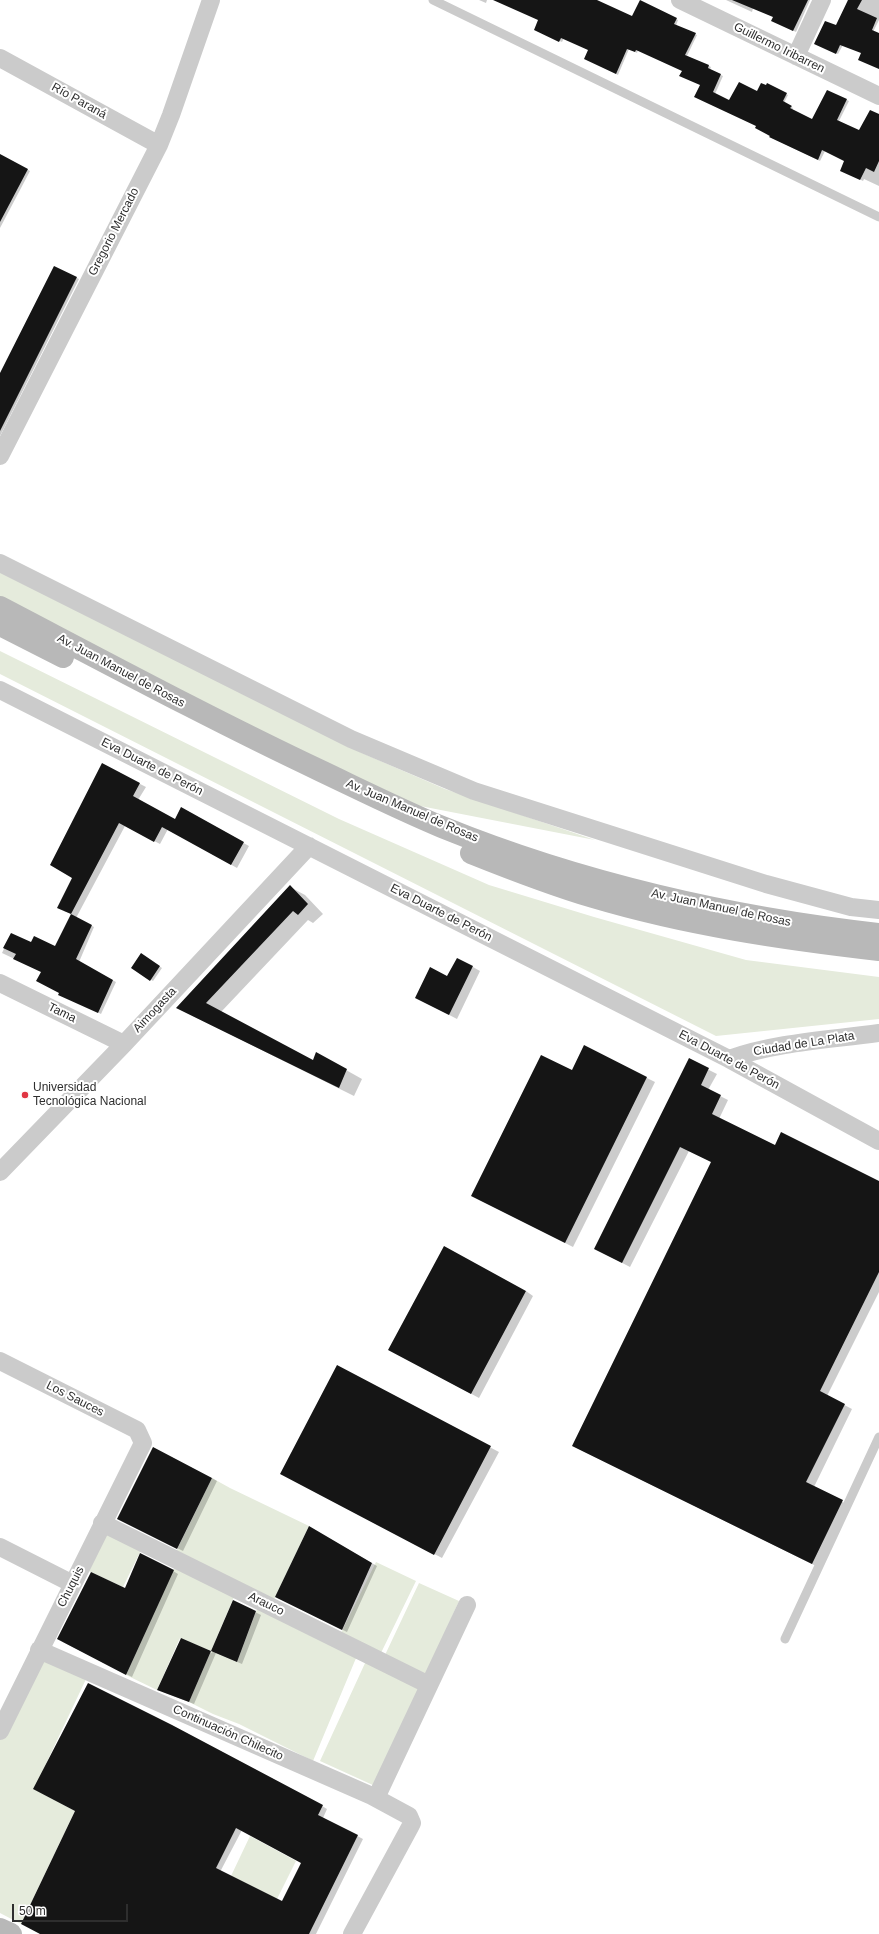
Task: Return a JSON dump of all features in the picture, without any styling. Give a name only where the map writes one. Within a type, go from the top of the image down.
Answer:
[{"type":"main road","name":"Av. Juan Manuel de Rosas","points":[[0,607],[265,745],[442,827],[522,856],[649,893],[722,910],[780,921],[879,934]]},
{"type":"main road","name":"Av. Juan Manuel de Rosas","points":[[0,625],[332,792],[402,824],[528,876],[594,897],[743,932],[879,950]]},
{"type":"main road","points":[[0,1929],[11,1934]]},
{"type":"street","name":"Gregorio Mercado","points":[[0,456],[159,145],[211,0]]},
{"type":"street","name":"Guillermo Iribarren","points":[[680,0],[879,96]]},
{"type":"street","points":[[796,56],[822,0]]},
{"type":"street","name":"Río Paraná","points":[[0,58],[159,145]]},
{"type":"street","points":[[0,563],[351,739],[474,792],[766,884],[851,907],[879,910]]},
{"type":"street","name":"Eva Duarte de Perón","points":[[0,690],[729,1059],[879,1141]]},
{"type":"street","name":"Aimogasta","points":[[0,1172],[124,1044],[308,846]]},
{"type":"street","name":"Tama","points":[[0,983],[124,1044]]},
{"type":"street","name":"Ciudad de La Plata","points":[[729,1059],[749,1052],[773,1047],[879,1033]]},
{"type":"street","name":"Los Sauces","points":[[0,1361],[137,1430],[143,1443]]},
{"type":"street","name":"Chuquis","points":[[0,1731],[143,1443]]},
{"type":"street","name":"Arauco","points":[[102,1524],[430,1685]]},
{"type":"street","points":[[0,1547],[73,1584]]},
{"type":"street","points":[[376,1798],[467,1605]]},
{"type":"street","name":"Continuación Chilecito","points":[[39,1650],[376,1798],[408,1816],[412,1823],[352,1934]]},
{"type":"lane","points":[[433,0],[879,217]]},
{"type":"lane","points":[[785,1639],[879,1437]]},
{"type":"green space","points":[[0,571],[362,753],[445,789],[595,840],[415,805],[294,752],[0,598]]},
{"type":"green space","points":[[0,651],[339,819],[489,885],[594,917],[746,960],[879,977],[879,1019],[716,1036],[0,674]]},
{"type":"green space","points":[[212,1478],[309,1526],[271,1606],[359,1651],[313,1761],[239,1724],[213,1714],[189,1702],[211,1651],[237,1662],[260,1601],[173,1558]]},
{"type":"green space","points":[[102,1523],[144,1544],[123,1587],[82,1568]]},
{"type":"green space","points":[[177,1562],[237,1590],[211,1651],[180,1638],[157,1690],[126,1675]]},
{"type":"green space","points":[[376,1562],[416,1581],[380,1655],[341,1633]]},
{"type":"green space","points":[[419,1583],[459,1601],[426,1674],[385,1655]]},
{"type":"green space","points":[[39,1654],[87,1677],[34,1789],[75,1811],[21,1924],[0,1913],[0,1735]]},
{"type":"green space","points":[[366,1661],[421,1686],[375,1786],[320,1761]]},
{"type":"green space","points":[[250,1836],[296,1861],[277,1899],[231,1876]]},
{"type":"building","points":[[493,0],[597,0],[632,16],[640,0],[677,18],[674,24],[696,33],[685,55],[709,65],[708,68],[721,74],[713,92],[729,100],[739,82],[757,91],[761,83],[766,85],[767,83],[787,93],[783,101],[792,106],[790,108],[812,119],[827,90],[847,99],[837,120],[859,130],[870,110],[879,114],[879,161],[874,172],[866,168],[860,180],[840,171],[844,161],[822,150],[818,160],[769,137],[770,136],[755,128],[756,126],[694,97],[700,85],[679,76],[682,71],[636,50],[635,52],[627,49],[616,74],[584,59],[588,50],[561,38],[559,42],[534,30],[538,20]]},
{"type":"building","points":[[732,0],[808,0],[793,31],[771,21],[773,17]]},
{"type":"building","points":[[848,0],[862,0],[857,9],[877,18],[872,30],[879,33],[879,69],[858,60],[861,53],[840,45],[836,54],[814,44],[825,21],[836,25]]},
{"type":"building","points":[[0,154],[28,169],[0,222]]},
{"type":"building","points":[[54,266],[77,277],[0,431],[0,373]]},
{"type":"building","points":[[102,763],[140,783],[133,796],[175,819],[181,807],[244,842],[231,865],[162,827],[154,842],[119,823],[71,914],[57,908],[72,878],[50,865]]},
{"type":"building","points":[[290,885],[308,904],[298,915],[293,911],[206,1003],[313,1060],[316,1052],[347,1069],[339,1088],[176,1008]]},
{"type":"building","points":[[71,914],[92,925],[76,959],[113,980],[98,1013],[58,995],[59,993],[36,981],[41,972],[13,959],[16,954],[3,948],[11,933],[31,942],[34,936],[55,946]]},
{"type":"building","points":[[141,953],[160,966],[150,981],[131,968]]},
{"type":"building","points":[[457,958],[473,966],[449,1015],[415,998],[430,967],[447,976]]},
{"type":"building","points":[[584,1045],[647,1077],[565,1243],[471,1196],[541,1055],[572,1070]]},
{"type":"building","points":[[689,1058],[709,1068],[701,1085],[721,1095],[712,1114],[775,1145],[781,1132],[879,1181],[879,1272],[820,1391],[845,1404],[806,1482],[843,1500],[812,1564],[572,1446],[711,1162],[680,1147],[622,1263],[594,1249]]},
{"type":"building","points":[[444,1246],[526,1291],[471,1394],[388,1350]]},
{"type":"building","points":[[337,1365],[491,1446],[434,1555],[280,1474]]},
{"type":"building","points":[[153,1447],[212,1478],[177,1549],[117,1519]]},
{"type":"building","points":[[309,1526],[372,1563],[342,1630],[275,1597]]},
{"type":"building","points":[[140,1553],[174,1570],[126,1675],[57,1639],[91,1572],[125,1588]]},
{"type":"building","points":[[233,1600],[256,1611],[237,1662],[211,1651]]},
{"type":"building","points":[[181,1638],[211,1651],[189,1702],[157,1690]]},
{"type":"building","points":[[88,1683],[172,1725],[323,1805],[318,1815],[358,1835],[309,1934],[40,1934],[21,1924],[75,1811],[33,1789]],"holes":[[[236,1828],[301,1863],[282,1901],[216,1868]]]},
{"type":"place","name":"Universidad Tecnológica Nacional","points":[[25,1095]]}]
